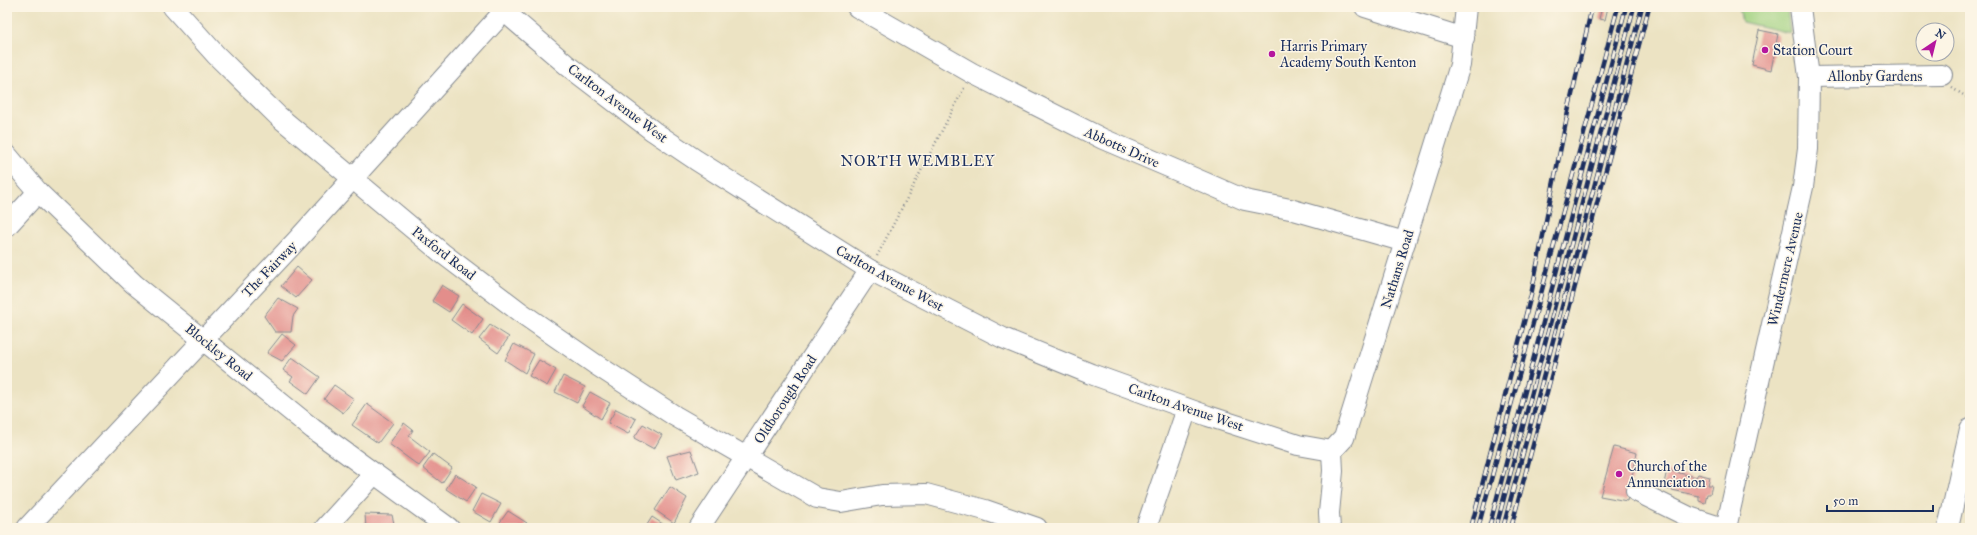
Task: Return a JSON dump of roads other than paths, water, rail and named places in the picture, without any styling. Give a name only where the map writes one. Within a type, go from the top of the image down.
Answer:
[{"type":"street","name":"Paxford Road","points":[[173,7],[216,55],[278,116],[442,253],[520,312],[628,386],[746,459],[817,498],[841,502],[882,495],[926,494],[985,510],[1038,528]]},
{"type":"street","name":"Abbotts Drive","points":[[857,7],[972,73],[1103,139],[1245,200],[1290,208],[1405,242]]},
{"type":"street","points":[[1365,7],[1464,38]]},
{"type":"street","name":"Nathans Road","points":[[1332,451],[1344,438],[1460,65],[1464,38],[1466,7]]},
{"type":"street","name":"Windermere Avenue","points":[[1724,528],[1804,187],[1808,150],[1809,77],[1800,7]]},
{"type":"street","name":"The Fairway","points":[[27,528],[203,338],[297,240],[504,8]]},
{"type":"street","name":"Carlton Avenue West","points":[[504,8],[568,66],[653,131],[696,160],[870,270],[1003,338],[1091,374],[1187,409],[1298,444],[1332,451]]},
{"type":"street","name":"Allonby Gardens","points":[[1809,77],[1947,82]]},
{"type":"street","name":"Blockley Road","points":[[7,155],[38,192],[134,284],[203,338],[313,429],[449,528]]},
{"type":"street","points":[[7,226],[38,192]]},
{"type":"street","name":"Oldborough Road","points":[[699,528],[870,270]]},
{"type":"street","points":[[1146,528],[1187,409]]},
{"type":"street","points":[[1948,528],[1970,429]]},
{"type":"street","points":[[1330,528],[1329,513],[1333,471],[1332,451]]},
{"type":"street","points":[[325,528],[374,474]]},
{"type":"street","points":[[1636,491],[1689,517],[1724,528]]},
{"type":"railway","points":[[1471,528],[1531,295],[1568,112],[1592,7]]},
{"type":"railway","points":[[1478,528],[1618,7]]},
{"type":"railway","points":[[1489,528],[1626,7]]},
{"type":"railway","points":[[1496,528],[1634,7]]},
{"type":"railway","points":[[1503,528],[1642,7]]},
{"type":"railway","points":[[1511,528],[1649,7]]},
{"type":"place","name":"Station Court","points":[[1765,50]]},
{"type":"place","name":"Harris Primary Academy South Kenton","points":[[1272,54]]},
{"type":"place","name":"Church of the Annunciation","points":[[1619,474]]},
{"type":"district","name":"NORTH WEMBLEY","points":[[918,161]]}]
